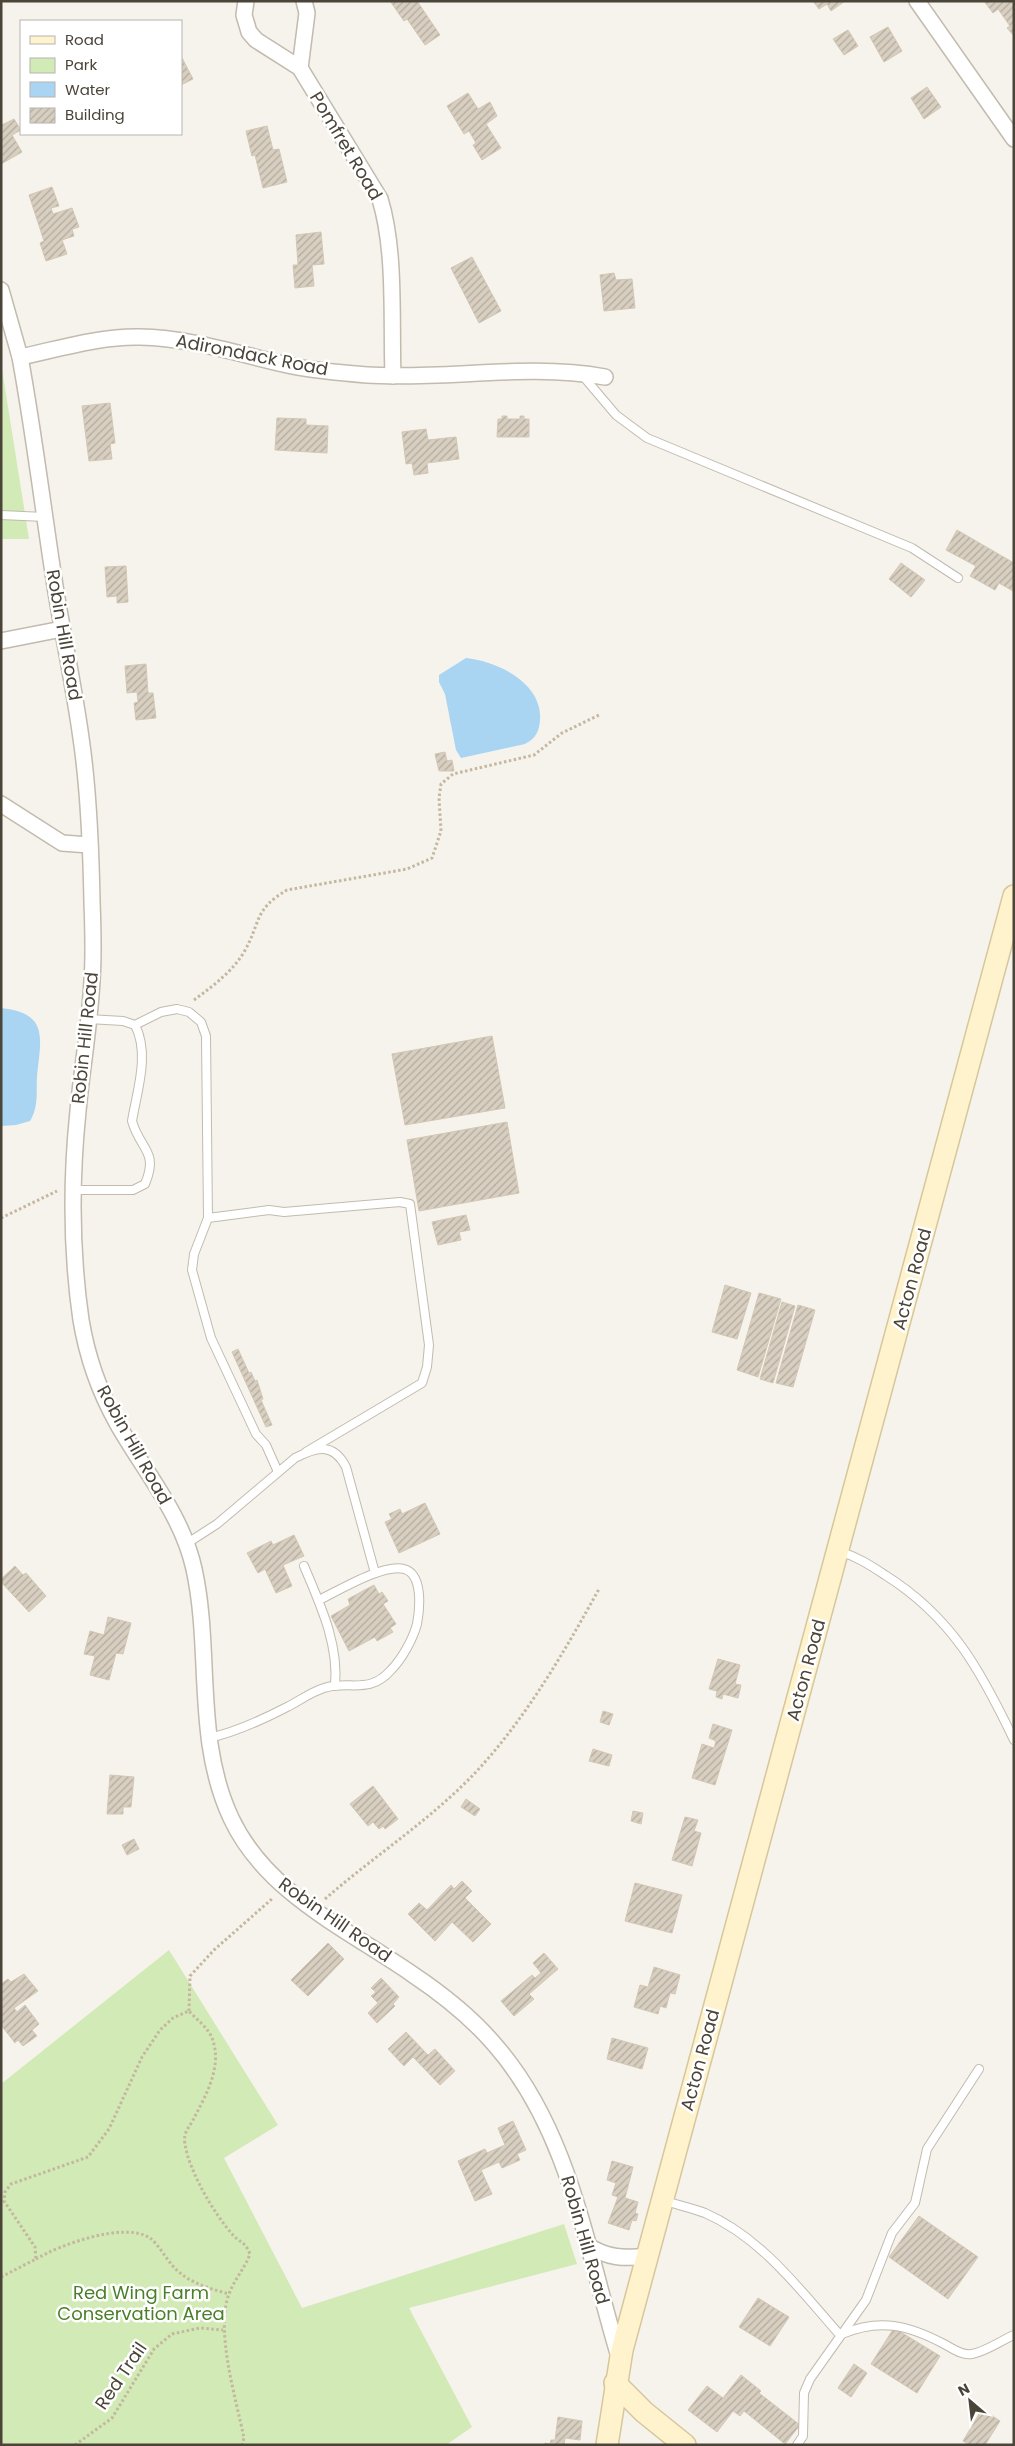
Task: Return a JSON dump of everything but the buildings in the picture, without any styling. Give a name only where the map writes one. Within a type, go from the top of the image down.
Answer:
[{"type":"main road","name":"Acton Road","points":[[607,2445],[615,2383],[620,2361],[1014,896]]},
{"type":"main road","points":[[615,2383],[644,2412],[685,2445]]},
{"type":"street","name":"Pomfret Road","points":[[246,1],[244,21],[252,36],[300,68],[380,199],[385,216],[389,258],[393,376]]},
{"type":"street","points":[[300,68],[307,13],[304,1]]},
{"type":"street","points":[[917,1],[1014,139]]},
{"type":"street","name":"Robin Hill Road","points":[[1,290],[20,357],[62,629],[81,737],[89,845],[93,947],[88,1019],[78,1107],[74,1190],[79,1301],[89,1356],[109,1408],[172,1512],[193,1564],[201,1617],[204,1686],[209,1738],[214,1766],[231,1818],[252,1853],[285,1887],[314,1910],[434,1990],[477,2026],[498,2047],[529,2092],[543,2118],[565,2169],[620,2361]]},
{"type":"street","name":"Adirondack Road","points":[[20,357],[108,338],[147,337],[188,340],[313,370],[393,376],[515,371],[580,373],[605,377]]},
{"type":"street","points":[[1,641],[62,629]]},
{"type":"street","points":[[1,804],[62,843],[89,845]]},
{"type":"street","points":[[587,2245],[601,2254],[614,2258],[648,2256]]},
{"type":"lane","points":[[580,373],[616,415],[647,438],[912,548],[958,578]]},
{"type":"lane","points":[[1,515],[45,517]]},
{"type":"lane","points":[[135,1025],[161,1012],[182,1010],[189,1012],[201,1022],[206,1036],[208,1218],[194,1254],[192,1270],[211,1338],[256,1434],[266,1445],[278,1472]]},
{"type":"lane","points":[[74,1190],[132,1190],[145,1184],[149,1175],[151,1157],[135,1131],[132,1122],[142,1055],[141,1037],[135,1025],[123,1021],[88,1019]]},
{"type":"lane","points":[[186,1544],[217,1524],[278,1472],[306,1452],[422,1383],[427,1367],[429,1345],[410,1204],[400,1202],[284,1212],[269,1210],[208,1218]]},
{"type":"lane","points":[[306,1452],[327,1449],[335,1452],[342,1458],[350,1476],[375,1573]]},
{"type":"lane","points":[[838,1551],[865,1562],[894,1580],[924,1602],[951,1630],[976,1666],[1014,1740]]},
{"type":"lane","points":[[304,1566],[319,1600],[336,1660],[335,1686]]},
{"type":"lane","points":[[209,1738],[245,1727],[315,1692],[335,1686],[357,1688],[379,1681],[392,1670],[417,1624],[417,1581],[411,1573],[404,1569],[396,1568],[375,1573],[319,1600]]},
{"type":"lane","points":[[797,2445],[803,2436],[804,2393],[810,2378],[866,2300],[892,2233],[915,2203],[926,2150],[979,2069]]},
{"type":"lane","points":[[663,2200],[705,2213],[744,2237],[771,2258],[840,2335]]},
{"type":"lane","points":[[840,2335],[874,2324],[898,2325],[922,2333],[957,2352],[970,2355],[988,2349],[1014,2335]]},
{"type":"path","points":[[182,1010],[225,977],[245,952],[257,918],[272,899],[287,890],[407,869],[432,858],[441,831],[438,798],[441,784],[454,774],[534,756],[562,733],[598,715]]},
{"type":"path","points":[[1,1218],[58,1190],[74,1190]]},
{"type":"path","points":[[314,1910],[453,1794],[491,1755],[559,1660],[598,1589]]},
{"type":"path","points":[[242,2445],[244,2438],[223,2330],[229,2294],[244,2269],[250,2254],[246,2243],[234,2236],[202,2190],[184,2143],[185,2131],[192,2122],[213,2078],[214,2054],[214,2040],[207,2029],[189,2012],[190,1976],[214,1950],[285,1887]]},
{"type":"path","points":[[36,2259],[35,2246],[4,2201],[5,2192],[12,2184],[88,2157],[109,2129],[142,2057],[160,2030],[173,2018],[189,2012]]},
{"type":"path","points":[[1,2277],[65,2245],[113,2234],[133,2232],[150,2238],[174,2267],[200,2286],[229,2294]]},
{"type":"path","name":"Red Trail","points":[[75,2445],[112,2418],[154,2349],[172,2334],[200,2328],[223,2330]]},
{"type":"green space","points":[[1,363],[29,539],[1,539]]},
{"type":"green space","name":"Red Wing Farm Conservation Area","points":[[169,1950],[278,2125],[224,2158],[302,2308],[564,2224],[577,2264],[409,2308],[472,2427],[446,2445],[1,2445],[1,2084]]},
{"type":"water","points":[[466,658],[504,669],[526,685],[534,695],[539,707],[539,728],[532,739],[525,744],[461,758],[456,750],[445,694],[439,682],[439,675]]},
{"type":"water","points":[[1,1008],[27,1015],[35,1022],[40,1039],[40,1050],[35,1110],[30,1121],[16,1125],[1,1126]]}]
